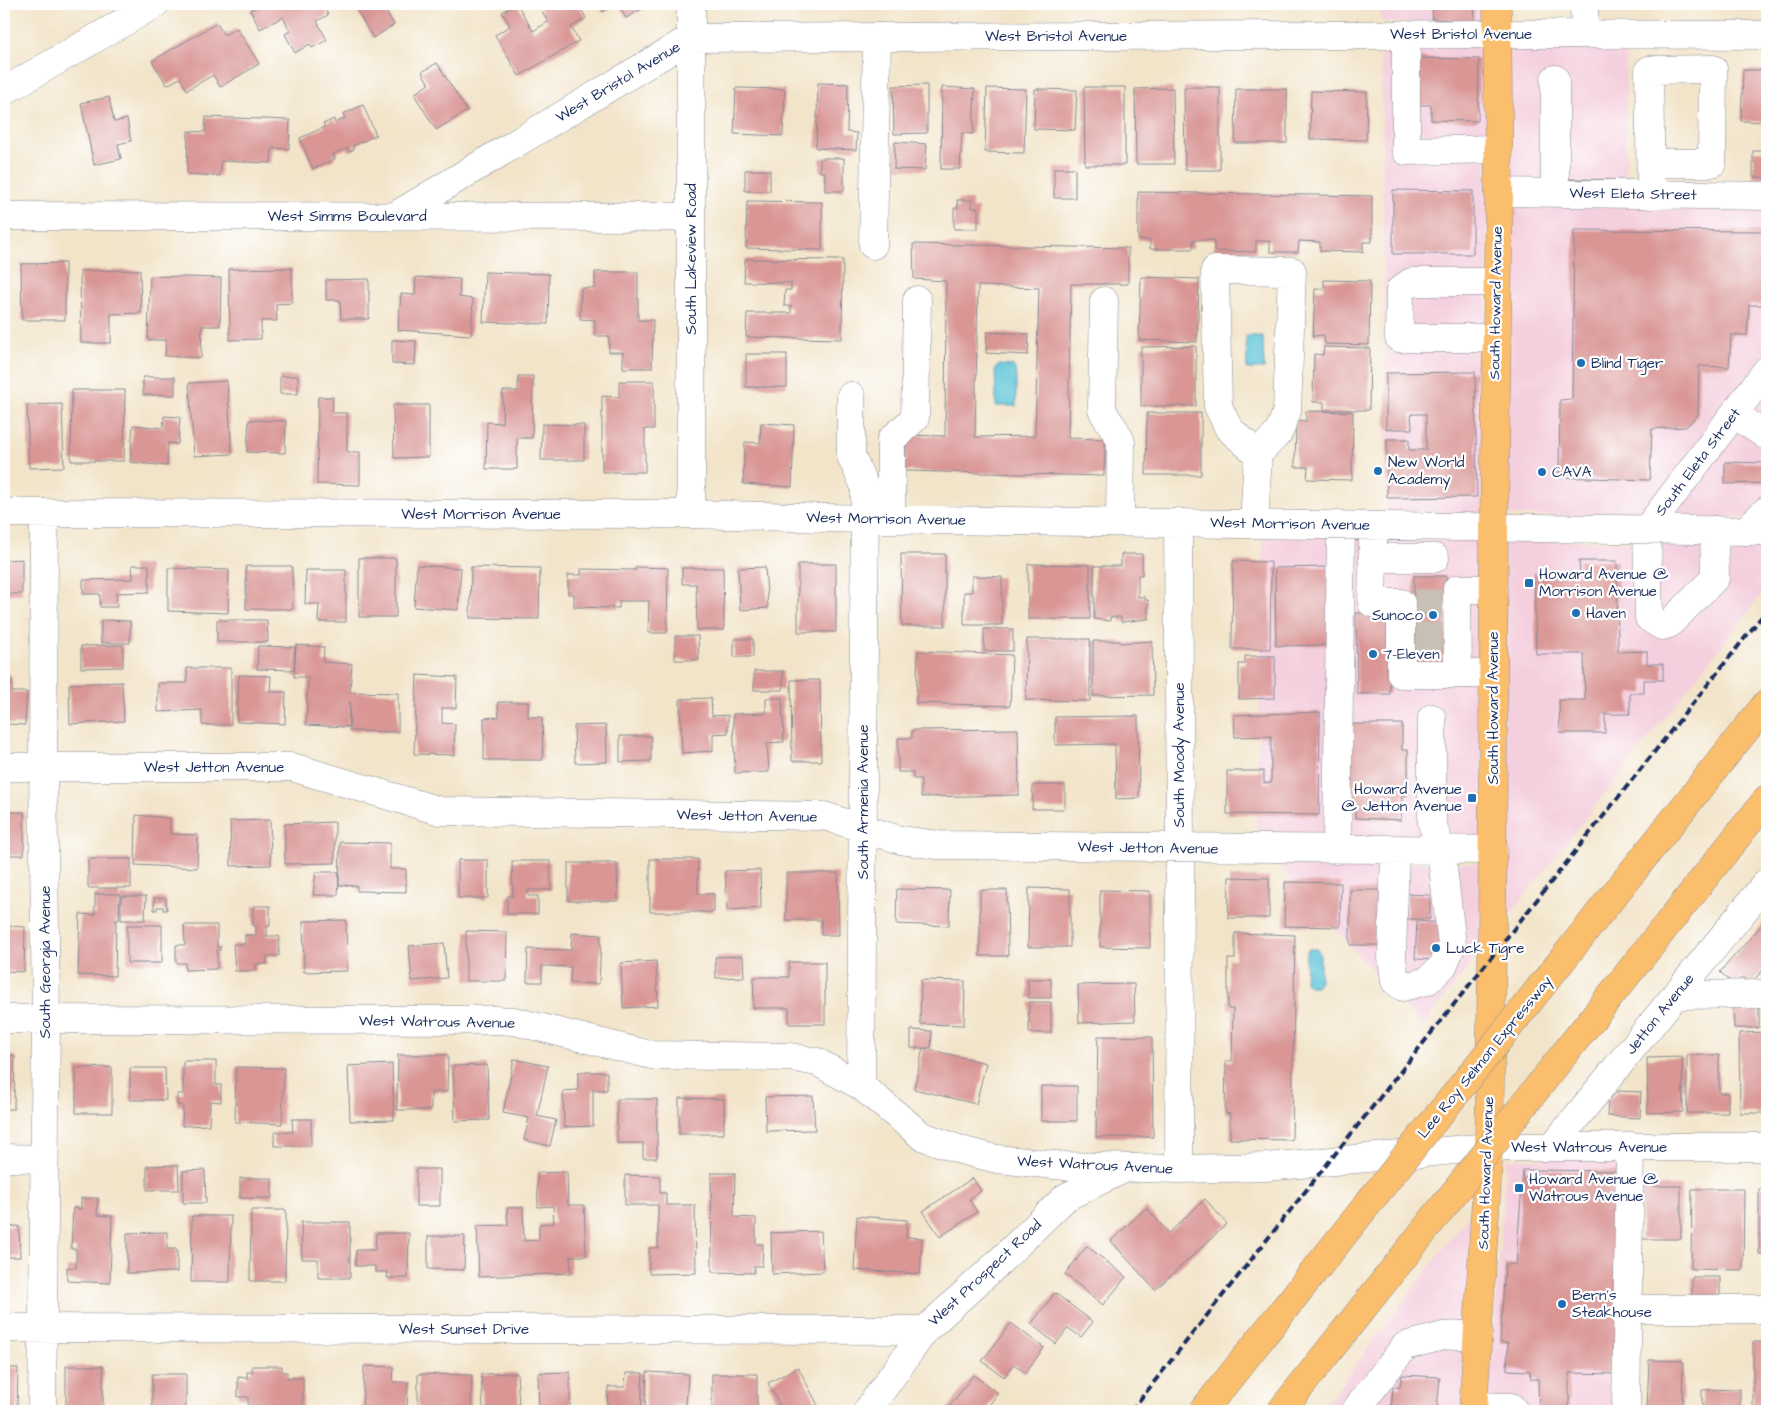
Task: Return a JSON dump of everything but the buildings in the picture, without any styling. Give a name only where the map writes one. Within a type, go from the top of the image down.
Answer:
[{"type":"main road","name":"South Howard Avenue","points":[[1474,1409],[1488,1147],[1493,850],[1496,282],[1499,192],[1497,4]]},
{"type":"main road","name":"Lee Roy Selmon Expressway","points":[[1203,1411],[1767,702]]},
{"type":"main road","points":[[1281,1411],[1767,799]]},
{"type":"street","points":[[4,91],[155,4]]},
{"type":"street","name":"South Lakeview Road","points":[[691,4],[692,514]]},
{"type":"street","points":[[1584,4],[1585,34]]},
{"type":"street","points":[[1406,34],[1406,151],[1498,149]]},
{"type":"street","name":"West Bristol Avenue","points":[[395,216],[690,38],[1406,34],[1767,35]]},
{"type":"street","points":[[1655,35],[1658,70]]},
{"type":"street","points":[[874,245],[877,37]]},
{"type":"street","points":[[1651,195],[1652,163],[1649,70],[1713,69],[1712,163],[1652,163]]},
{"type":"street","points":[[1555,80],[1555,193]]},
{"type":"street","name":"West Eleta Street","points":[[1499,192],[1767,196]]},
{"type":"street","name":"West Simms Boulevard","points":[[4,216],[691,217]]},
{"type":"street","points":[[1254,524],[1258,454],[1279,432],[1287,410],[1292,271],[1215,270],[1218,406],[1229,429],[1258,454]]},
{"type":"street","points":[[1496,282],[1411,282],[1400,290],[1399,338],[1496,338]]},
{"type":"street","points":[[891,519],[891,440],[915,418],[917,300]]},
{"type":"street","points":[[1104,301],[1102,410],[1107,422],[1119,433],[1121,443],[1120,522]]},
{"type":"street","name":"South Eleta Street","points":[[1647,529],[1767,370]]},
{"type":"street","name":"South Armenia Avenue","points":[[851,396],[851,456],[865,487],[861,1086]]},
{"type":"street","points":[[1734,414],[1767,436]]},
{"type":"street","points":[[853,460],[891,460]]},
{"type":"street","points":[[1756,531],[1767,510]]},
{"type":"street","name":"West Morrison Avenue","points":[[4,513],[692,514],[864,519],[1756,531]]},
{"type":"street","name":"South Georgia Avenue","points":[[42,1411],[46,1019],[43,767],[44,513]]},
{"type":"street","name":"South Moody Avenue","points":[[1178,522],[1179,1169]]},
{"type":"street","points":[[1337,850],[1341,525]]},
{"type":"street","points":[[1373,526],[1372,604],[1407,604],[1407,637],[1401,674],[1493,674]]},
{"type":"street","points":[[1434,527],[1435,558],[1454,599],[1452,637],[1458,674]]},
{"type":"street","points":[[1647,529],[1649,618],[1662,626],[1669,624],[1715,578],[1714,530]]},
{"type":"street","points":[[1373,558],[1435,558]]},
{"type":"street","points":[[1454,599],[1494,589]]},
{"type":"street","points":[[1395,850],[1392,957],[1395,981],[1402,987],[1427,981],[1443,966],[1452,945],[1441,850],[1432,822],[1432,718]]},
{"type":"street","name":"West Jetton Avenue","points":[[4,767],[292,767],[440,811],[824,816],[900,840],[938,846],[1493,850]]},
{"type":"street","name":"Jetton Avenue","points":[[1553,1146],[1767,882]]},
{"type":"street","points":[[1676,995],[1767,994]]},
{"type":"street","name":"West Watrous Avenue","points":[[4,1019],[514,1021],[651,1055],[790,1057],[817,1062],[861,1086],[922,1136],[964,1152],[997,1159],[1065,1166],[1179,1169],[1266,1167],[1488,1147],[1767,1147]]},
{"type":"street","points":[[1626,1411],[1630,1146]]},
{"type":"street","points":[[4,1158],[44,1158]]},
{"type":"street","name":"West Prospect Road","points":[[867,1411],[925,1330],[1066,1197],[1130,1167]]},
{"type":"street","points":[[1628,1309],[1767,1309]]},
{"type":"street","name":"West Sunset Drive","points":[[4,1328],[925,1330]]},
{"type":"street","points":[[1355,1411],[1405,1346],[1443,1336],[1478,1334]]},
{"type":"street","points":[[1474,1409],[1512,1407],[1514,1411]]},
{"type":"shaded area","points":[[1380,4],[1486,4],[1485,22],[1381,22]]},
{"type":"shaded area","points":[[1486,46],[1488,192],[1483,515],[1387,514],[1381,47]]},
{"type":"shaded area","points":[[1508,46],[1626,47],[1626,182],[1510,180]]},
{"type":"shaded area","points":[[1509,205],[1767,209],[1767,351],[1642,517],[1505,515]]},
{"type":"shaded area","points":[[1767,389],[1767,519],[1671,517]]},
{"type":"shaded area","points":[[1263,536],[1483,540],[1482,838],[1256,837]]},
{"type":"shaded area","points":[[1505,540],[1767,544],[1767,588],[1503,923]]},
{"type":"shaded area","points":[[1275,862],[1482,863],[1481,951],[1422,1026]]},
{"type":"shaded area","name":"Bern's Steakhouse","points":[[1626,1158],[1623,1411],[1487,1411],[1507,1159]]},
{"type":"shaded area","points":[[1474,1208],[1462,1411],[1321,1411]]},
{"type":"water","points":[[1246,336],[1263,336],[1264,369],[1247,369]]},
{"type":"water","points":[[999,365],[1013,366],[1016,371],[1016,406],[996,406],[995,369]]},
{"type":"water","points":[[1309,949],[1317,949],[1320,953],[1320,981],[1316,986],[1309,986],[1305,982],[1306,953]]},
{"type":"tunnel","points":[[1414,603],[1446,604]]},
{"type":"tunnel","points":[[1414,637],[1446,637]]},
{"type":"railway","points":[[1131,1411],[1767,610]]},
{"type":"place","name":"Blind Tiger","points":[[1581,363]]},
{"type":"place","name":"New World Academy","points":[[1378,471]]},
{"type":"place","name":"CAVA","points":[[1542,472]]},
{"type":"place","name":"Howard Avenue @ Morrison Avenue","points":[[1529,583]]},
{"type":"place","name":"Haven","points":[[1576,613]]},
{"type":"place","name":"Sunoco","points":[[1433,615]]},
{"type":"place","name":"7-Eleven","points":[[1373,654]]},
{"type":"place","name":"Howard Avenue @ Jetton Avenue","points":[[1472,798]]},
{"type":"place","name":"Luck Tigre","points":[[1436,948]]},
{"type":"place","name":"Howard Avenue @ Watrous Avenue","points":[[1519,1188]]},
{"type":"place","name":"Bern's Steakhouse","points":[[1562,1304]]}]
